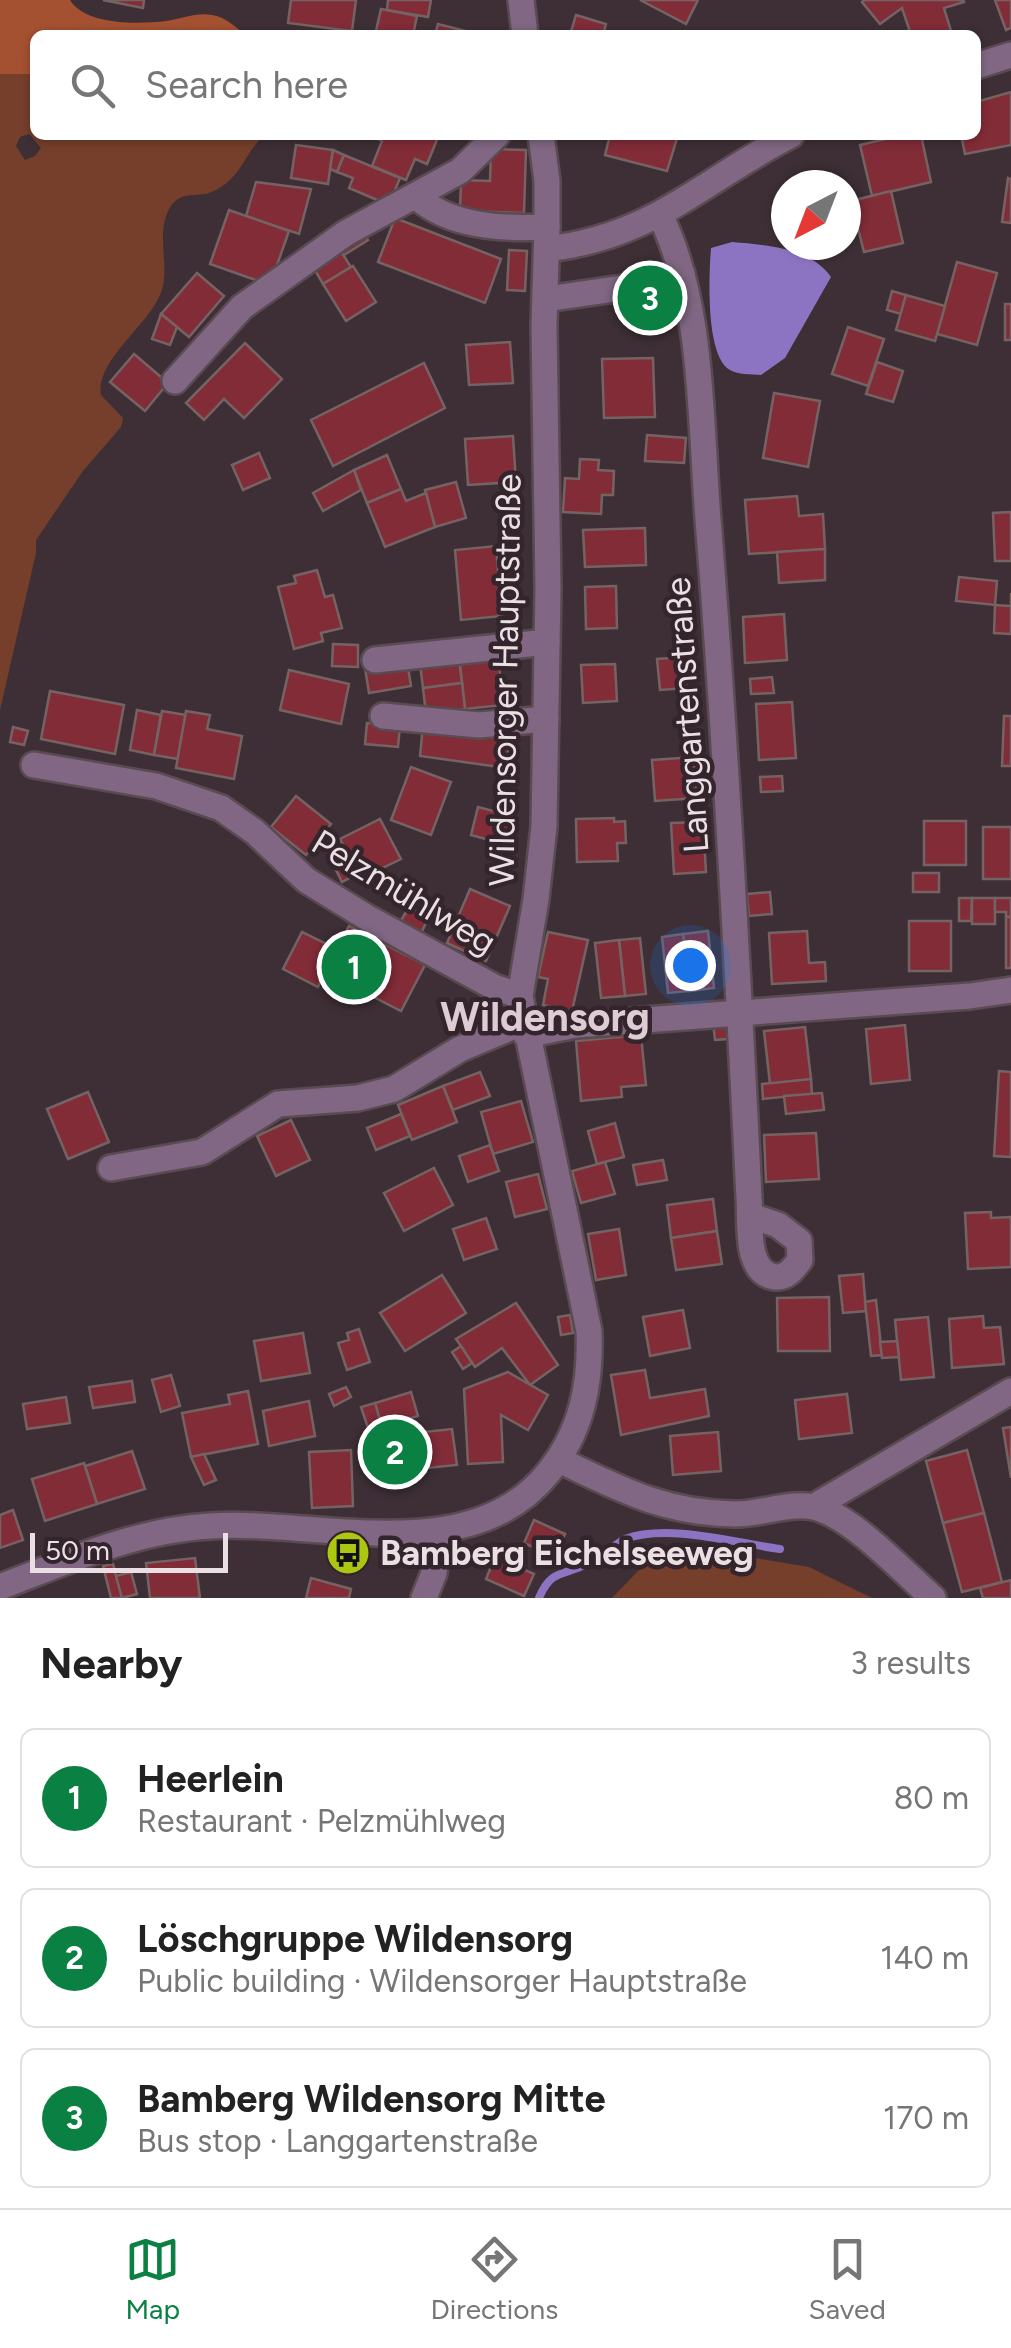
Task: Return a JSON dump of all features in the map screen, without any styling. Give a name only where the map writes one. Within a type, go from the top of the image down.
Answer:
[{"type":"street","points":[[520,0],[524,30]]},
{"type":"street","points":[[981,64],[1011,55]]},
{"type":"street","points":[[174,381],[242,307],[346,233],[460,170],[492,140]]},
{"type":"street","name":"Wildensorger Hauptstraße","points":[[0,1586],[126,1540],[168,1530],[247,1525],[352,1532],[440,1530],[500,1514],[538,1486],[559,1460],[582,1412],[590,1363],[589,1331],[520,996],[544,826],[547,181],[542,140]]},
{"type":"street","points":[[417,197],[444,216],[517,228],[547,238],[594,242],[660,215],[783,140]]},
{"type":"street","name":"Langgartenstraße","points":[[660,215],[678,254],[692,327],[722,696],[751,1216]]},
{"type":"street","points":[[546,300],[643,285],[682,274]]},
{"type":"street","points":[[375,660],[547,642]]},
{"type":"street","points":[[384,716],[479,724],[546,719]]},
{"type":"street","name":"Pelzmühlweg","points":[[34,765],[156,786],[221,808],[321,889],[494,986],[520,996]]},
{"type":"street","points":[[110,1168],[202,1152],[278,1104],[358,1098],[394,1089],[460,1049],[525,1029],[1011,990]]},
{"type":"street","points":[[559,1460],[647,1502],[688,1511],[737,1514],[815,1506],[1011,1392]]},
{"type":"street","points":[[815,1506],[843,1520],[933,1598]]},
{"type":"street","points":[[424,1598],[434,1573],[440,1530]]},
{"type":"shaded area","points":[[0,0],[70,0],[88,15],[128,23],[212,15],[239,30],[30,30],[30,74],[0,74]]},
{"type":"shaded area","points":[[0,74],[30,74],[30,135],[20,137],[16,146],[25,160],[41,148],[34,140],[260,140],[224,185],[208,193],[186,196],[171,206],[164,228],[164,275],[159,297],[113,358],[101,383],[101,395],[123,418],[121,427],[83,471],[36,540],[0,710]]},
{"type":"shaded area","points":[[732,242],[771,246],[771,260],[812,260],[831,277],[785,358],[761,375],[730,370],[716,349],[710,294],[711,248]]},
{"type":"shaded area","points":[[683,1546],[809,1567],[872,1598],[612,1598],[638,1571]]},
{"type":"building","points":[[103,0],[144,0],[143,8]]},
{"type":"building","points":[[291,0],[356,0],[352,30],[288,23]]},
{"type":"building","points":[[388,0],[431,0],[428,17],[387,10]]},
{"type":"building","points":[[640,0],[698,0],[686,24]]},
{"type":"building","points":[[995,0],[1011,0],[1011,28],[1006,30]]},
{"type":"building","points":[[862,2],[964,2],[944,8],[951,30],[909,30],[902,8],[880,24]]},
{"type":"building","points":[[381,9],[417,16],[414,30],[376,30]]},
{"type":"building","points":[[576,15],[606,24],[604,30],[572,30]]},
{"type":"building","points":[[438,24],[461,30],[436,30]]},
{"type":"building","points":[[1011,92],[1011,145],[965,154],[962,140],[981,140],[981,101]]},
{"type":"building","points":[[437,140],[427,164],[415,159],[406,180],[372,166],[382,141]]},
{"type":"building","points":[[609,140],[676,140],[667,171],[605,155]]},
{"type":"building","points":[[882,140],[922,140],[931,182],[872,196],[860,145]]},
{"type":"building","points":[[296,145],[333,150],[328,184],[291,178]]},
{"type":"building","points":[[491,149],[526,150],[524,213],[460,211],[461,180],[490,181]]},
{"type":"building","points":[[333,150],[344,155],[337,172],[330,169]]},
{"type":"building","points":[[344,155],[400,178],[389,205],[349,188],[353,178],[337,172]]},
{"type":"building","points":[[1008,178],[1011,179],[1011,223],[1002,222]]},
{"type":"building","points":[[256,182],[311,189],[299,234],[246,216]]},
{"type":"building","points":[[891,191],[903,243],[864,252],[861,198]]},
{"type":"building","points":[[229,210],[289,231],[270,285],[210,264]]},
{"type":"building","points":[[395,218],[501,259],[485,303],[378,262]]},
{"type":"building","points":[[362,231],[368,240],[344,255],[338,246]]},
{"type":"building","points":[[340,250],[351,267],[323,284],[313,267]]},
{"type":"building","points":[[509,250],[527,251],[525,291],[507,290]]},
{"type":"building","points":[[957,262],[997,273],[977,345],[937,334]]},
{"type":"building","points":[[353,266],[376,302],[346,321],[323,284]]},
{"type":"building","points":[[197,273],[224,296],[189,337],[161,314]]},
{"type":"building","points":[[892,291],[906,295],[901,314],[887,310]]},
{"type":"building","points":[[906,295],[945,306],[935,341],[896,330]]},
{"type":"building","points":[[1005,304],[1011,304],[1011,340],[1005,340]]},
{"type":"building","points":[[161,314],[177,327],[170,345],[152,339]]},
{"type":"building","points":[[848,327],[884,339],[868,386],[832,374]]},
{"type":"building","points":[[510,342],[513,383],[469,385],[466,345]]},
{"type":"building","points":[[245,343],[282,379],[244,418],[224,399],[204,420],[186,403]]},
{"type":"building","points":[[134,354],[168,383],[145,411],[110,382]]},
{"type":"building","points":[[653,358],[655,417],[604,418],[602,359]]},
{"type":"building","points":[[877,362],[903,371],[893,402],[866,394]]},
{"type":"building","points":[[424,363],[445,408],[333,466],[311,420]]},
{"type":"building","points":[[774,393],[820,401],[808,467],[763,458]]},
{"type":"building","points":[[647,435],[686,438],[684,463],[645,461]]},
{"type":"building","points":[[513,436],[516,482],[468,485],[465,439]]},
{"type":"building","points":[[259,453],[270,478],[243,490],[232,465]]},
{"type":"building","points":[[387,455],[401,489],[367,503],[354,470]]},
{"type":"building","points":[[580,459],[599,460],[598,470],[614,471],[613,495],[602,495],[601,514],[563,512],[565,478],[579,479]]},
{"type":"building","points":[[354,470],[361,490],[323,511],[313,493]]},
{"type":"building","points":[[456,482],[466,518],[435,527],[425,490]]},
{"type":"building","points":[[401,489],[406,501],[426,493],[435,527],[385,547],[367,503]]},
{"type":"building","points":[[797,496],[799,516],[823,514],[825,549],[749,554],[745,500]]},
{"type":"building","points":[[1011,512],[1011,561],[995,561],[993,513]]},
{"type":"building","points":[[645,528],[646,565],[585,567],[583,530]]},
{"type":"building","points":[[496,546],[502,616],[461,620],[455,550]]},
{"type":"building","points":[[825,549],[825,580],[779,583],[777,552]]},
{"type":"building","points":[[317,570],[325,597],[333,595],[342,628],[321,633],[323,641],[294,649],[278,587],[296,583],[294,576]]},
{"type":"building","points":[[959,577],[997,581],[995,605],[956,601]]},
{"type":"building","points":[[616,586],[617,628],[586,629],[585,587]]},
{"type":"building","points":[[995,605],[1011,606],[1011,634],[994,633]]},
{"type":"building","points":[[784,614],[787,660],[745,663],[743,617]]},
{"type":"building","points":[[333,644],[358,645],[358,667],[332,666]]},
{"type":"building","points":[[497,651],[504,705],[465,709],[459,656]]},
{"type":"building","points":[[685,657],[687,688],[660,690],[657,659]]},
{"type":"building","points":[[459,659],[462,683],[423,688],[420,664]]},
{"type":"building","points":[[407,661],[411,686],[369,693],[365,668]]},
{"type":"building","points":[[615,664],[617,701],[583,703],[581,665]]},
{"type":"building","points":[[289,670],[349,684],[341,724],[280,710]]},
{"type":"building","points":[[772,677],[774,693],[751,694],[750,679]]},
{"type":"building","points":[[462,683],[465,709],[426,714],[423,688]]},
{"type":"building","points":[[50,691],[124,705],[115,754],[41,739]]},
{"type":"building","points":[[792,702],[796,758],[759,760],[756,704]]},
{"type":"building","points":[[137,710],[161,715],[154,755],[130,750]]},
{"type":"building","points":[[162,711],[186,715],[178,759],[154,755]]},
{"type":"building","points":[[186,711],[210,715],[207,729],[242,736],[234,779],[176,768]]},
{"type":"building","points":[[1004,716],[1011,716],[1011,766],[1002,766]]},
{"type":"building","points":[[367,723],[400,726],[398,747],[365,744]]},
{"type":"building","points":[[423,725],[510,733],[507,768],[420,756]]},
{"type":"building","points":[[13,727],[28,731],[24,745],[10,742]]},
{"type":"building","points":[[694,757],[697,798],[655,801],[652,760]]},
{"type":"building","points":[[411,767],[451,782],[431,835],[391,820]]},
{"type":"building","points":[[782,776],[783,791],[761,792],[760,777]]},
{"type":"building","points":[[296,796],[331,824],[306,855],[271,827]]},
{"type":"building","points":[[478,807],[516,817],[508,845],[471,835]]},
{"type":"building","points":[[614,818],[614,822],[625,821],[626,843],[617,843],[618,861],[577,862],[576,819]]},
{"type":"building","points":[[380,819],[401,859],[360,879],[340,839]]},
{"type":"building","points":[[924,821],[966,821],[966,865],[924,865]]},
{"type":"building","points":[[703,822],[706,872],[674,874],[671,823]]},
{"type":"building","points":[[983,827],[1011,827],[1011,879],[983,879]]},
{"type":"building","points":[[342,844],[357,874],[342,882],[327,852]]},
{"type":"building","points":[[913,873],[939,873],[939,892],[913,892]]},
{"type":"building","points":[[470,889],[510,906],[486,961],[447,943]]},
{"type":"building","points":[[770,892],[772,914],[749,916],[747,894]]},
{"type":"building","points":[[959,898],[972,898],[971,921],[959,921]]},
{"type":"building","points":[[972,898],[995,898],[995,924],[972,924]]},
{"type":"building","points":[[995,898],[1011,898],[1011,917],[1006,917],[1006,912],[995,912]]},
{"type":"building","points":[[409,907],[429,917],[421,933],[400,922]]},
{"type":"building","points":[[1006,917],[1011,917],[1011,968],[1006,968]]},
{"type":"building","points":[[909,921],[951,921],[951,971],[909,971]]},
{"type":"building","points":[[349,926],[425,965],[401,1011],[325,972],[318,987],[283,969],[302,932],[337,949]]},
{"type":"building","points":[[708,931],[714,988],[689,991],[683,934]]},
{"type":"building","points":[[807,931],[809,963],[825,962],[826,981],[772,984],[769,933]]},
{"type":"building","points":[[548,932],[588,940],[572,1011],[543,1005],[548,979],[538,977]]},
{"type":"building","points":[[683,934],[689,991],[668,993],[662,937]]},
{"type":"building","points":[[640,938],[646,994],[625,996],[619,940]]},
{"type":"building","points":[[619,940],[625,996],[601,998],[595,943]]},
{"type":"building","points":[[726,1021],[728,1039],[715,1040],[713,1023]]},
{"type":"building","points":[[905,1025],[910,1080],[871,1084],[866,1029]]},
{"type":"building","points":[[805,1027],[811,1079],[770,1084],[764,1031]]},
{"type":"building","points":[[641,1035],[646,1085],[621,1087],[622,1097],[581,1101],[576,1041]]},
{"type":"building","points":[[999,1071],[1011,1072],[1011,1157],[994,1156]]},
{"type":"building","points":[[480,1072],[490,1096],[453,1110],[443,1086]]},
{"type":"building","points":[[811,1079],[812,1094],[763,1099],[762,1084]]},
{"type":"building","points":[[443,1086],[457,1122],[412,1140],[398,1105]]},
{"type":"building","points":[[88,1092],[109,1142],[68,1159],[47,1109]]},
{"type":"building","points":[[822,1093],[824,1110],[786,1114],[784,1096]]},
{"type":"building","points":[[521,1101],[533,1142],[493,1154],[481,1112]]},
{"type":"building","points":[[401,1114],[410,1136],[376,1150],[367,1128]]},
{"type":"building","points":[[291,1120],[310,1160],[276,1176],[257,1136]]},
{"type":"building","points":[[615,1123],[624,1157],[597,1164],[588,1131]]},
{"type":"building","points":[[816,1133],[819,1179],[766,1182],[764,1135]]},
{"type":"building","points":[[490,1145],[499,1171],[468,1182],[459,1156]]},
{"type":"building","points":[[663,1160],[667,1180],[637,1185],[633,1165]]},
{"type":"building","points":[[605,1162],[615,1194],[581,1203],[572,1171]]},
{"type":"building","points":[[434,1168],[453,1205],[404,1231],[384,1193]]},
{"type":"building","points":[[538,1174],[547,1209],[515,1217],[506,1182]]},
{"type":"building","points":[[713,1199],[717,1231],[671,1238],[667,1205]]},
{"type":"building","points":[[991,1212],[991,1218],[1011,1217],[1011,1267],[968,1269],[965,1213]]},
{"type":"building","points":[[486,1218],[497,1249],[464,1260],[453,1229]]},
{"type":"building","points":[[619,1229],[626,1275],[596,1280],[588,1234]]},
{"type":"building","points":[[717,1231],[722,1264],[676,1270],[671,1238]]},
{"type":"building","points":[[863,1274],[866,1311],[843,1313],[839,1276]]},
{"type":"building","points":[[442,1275],[466,1313],[405,1351],[380,1313]]},
{"type":"building","points":[[829,1297],[830,1351],[778,1351],[777,1298]]},
{"type":"building","points":[[876,1300],[882,1355],[871,1356],[865,1302]]},
{"type":"building","points":[[516,1303],[558,1365],[530,1385],[502,1348],[475,1367],[456,1339]]},
{"type":"building","points":[[683,1310],[690,1348],[650,1356],[643,1317]]},
{"type":"building","points":[[570,1315],[573,1333],[561,1335],[558,1317]]},
{"type":"building","points":[[983,1316],[984,1328],[1000,1327],[1004,1364],[952,1368],[949,1319]]},
{"type":"building","points":[[928,1317],[934,1377],[901,1380],[895,1320]]},
{"type":"building","points":[[359,1329],[370,1362],[347,1370],[338,1343],[349,1340],[347,1333]]},
{"type":"building","points":[[303,1333],[310,1373],[261,1381],[254,1341]]},
{"type":"building","points":[[897,1341],[899,1357],[882,1358],[880,1342]]},
{"type":"building","points":[[461,1346],[472,1363],[463,1369],[452,1352]]},
{"type":"building","points":[[645,1370],[650,1398],[705,1389],[709,1416],[621,1435],[611,1375]]},
{"type":"building","points":[[508,1372],[548,1395],[528,1430],[501,1415],[503,1462],[468,1464],[464,1389]]},
{"type":"building","points":[[171,1375],[180,1406],[161,1412],[152,1380]]},
{"type":"building","points":[[132,1381],[135,1402],[93,1408],[89,1387]]},
{"type":"building","points":[[346,1387],[351,1397],[334,1406],[329,1394]]},
{"type":"building","points":[[248,1391],[258,1444],[191,1457],[182,1413],[230,1404],[228,1395]]},
{"type":"building","points":[[411,1392],[418,1416],[382,1427],[375,1403]]},
{"type":"building","points":[[847,1394],[852,1433],[799,1439],[795,1400]]},
{"type":"building","points":[[66,1397],[70,1423],[27,1429],[23,1404]]},
{"type":"building","points":[[309,1401],[315,1436],[269,1446],[263,1411]]},
{"type":"building","points":[[375,1403],[381,1424],[368,1428],[361,1407]]},
{"type":"building","points":[[1011,1427],[1011,1478],[1003,1428]]},
{"type":"building","points":[[414,1429],[418,1469],[377,1474],[372,1434]]},
{"type":"building","points":[[452,1429],[457,1465],[418,1469],[414,1433]]},
{"type":"building","points":[[718,1432],[721,1471],[673,1475],[670,1436]]},
{"type":"building","points":[[351,1450],[353,1506],[312,1508],[309,1452]]},
{"type":"building","points":[[967,1450],[984,1513],[943,1523],[926,1461]]},
{"type":"building","points":[[132,1451],[145,1489],[97,1504],[85,1466]]},
{"type":"building","points":[[204,1454],[216,1480],[204,1485],[191,1457]]},
{"type":"building","points":[[84,1463],[97,1504],[45,1521],[32,1479]]},
{"type":"building","points":[[13,1510],[23,1540],[0,1548],[0,1515]]},
{"type":"building","points":[[984,1513],[1002,1582],[962,1592],[943,1523]]},
{"type":"building","points":[[534,1520],[565,1534],[555,1557],[524,1543]]},
{"type":"building","points":[[495,1557],[534,1574],[524,1596],[486,1579]]},
{"type":"building","points":[[195,1558],[200,1598],[150,1598],[146,1563]]},
{"type":"building","points":[[113,1564],[122,1598],[111,1598],[103,1566]]},
{"type":"building","points":[[131,1572],[137,1594],[122,1598],[116,1576]]},
{"type":"building","points":[[311,1578],[351,1589],[349,1598],[306,1598]]},
{"type":"building","points":[[1011,1580],[1011,1598],[983,1598],[980,1588]]},
{"type":"waterway","points":[[539,1598],[553,1578],[592,1561],[625,1539],[642,1535],[681,1534],[780,1549]]},
{"type":"place","name":"Bamberg Wildensorg Mitte","points":[[650,298]]},
{"type":"place","name":"Heerlein","points":[[354,967]]},
{"type":"place","name":"Löschgruppe Wildensorg","points":[[395,1452]]},
{"type":"place","name":"Bamberg Eichelseeweg","points":[[348,1553]]},
{"type":"district","name":"Wildensorg","points":[[545,1017]]}]
